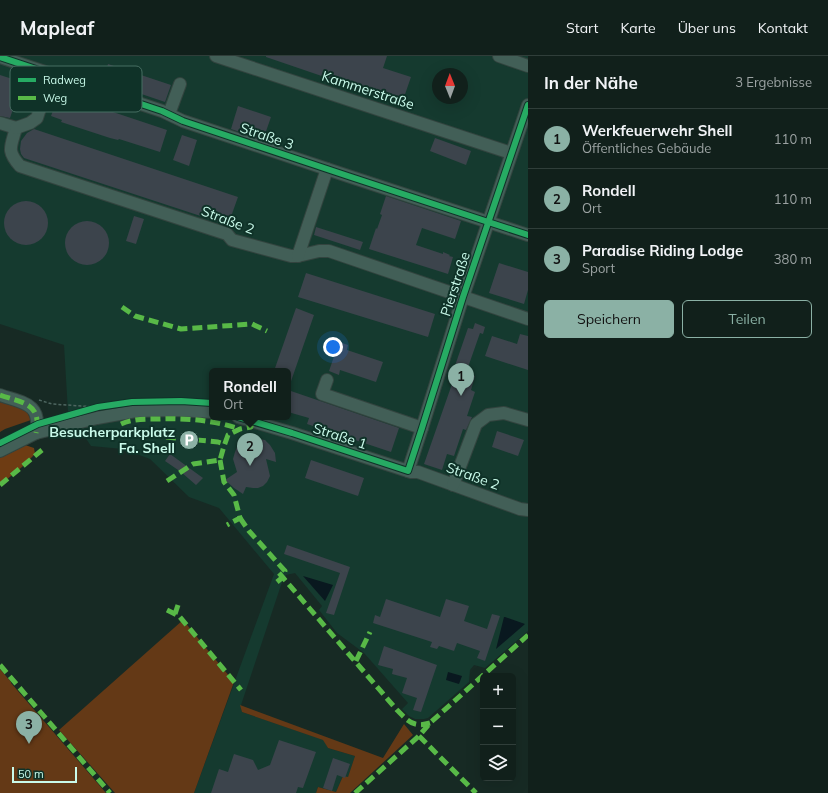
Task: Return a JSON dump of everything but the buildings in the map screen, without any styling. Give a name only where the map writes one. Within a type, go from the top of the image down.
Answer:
[{"type":"street","name":"Kammerstraße","points":[[216,56],[511,153]]},
{"type":"street","points":[[499,56],[528,66]]},
{"type":"street","name":"Straße 3","points":[[0,57],[27,66]]},
{"type":"street","points":[[169,114],[180,84]]},
{"type":"street","name":"Straße 3","points":[[142,104],[162,111],[183,121],[528,235]]},
{"type":"street","name":"Pierstraße","points":[[408,471],[463,297],[528,105]]},
{"type":"street","points":[[0,123],[16,128],[30,123],[37,118],[39,112]]},
{"type":"street","name":"Straße 2","points":[[16,128],[10,149],[13,158],[20,166],[227,234],[232,240],[291,256],[298,256],[319,251],[329,251],[528,318]]},
{"type":"street","points":[[298,256],[327,169]]},
{"type":"street","points":[[327,380],[322,394],[422,428]]},
{"type":"street","points":[[0,395],[30,406],[36,412],[38,424],[36,433]]},
{"type":"street","points":[[0,450],[36,433],[97,418],[136,411],[177,410],[209,412]]},
{"type":"street","points":[[453,485],[476,424],[488,415],[504,413],[528,420]]},
{"type":"street","name":"Straße 1","points":[[249,420],[408,471]]},
{"type":"street","name":"Straße 2","points":[[408,471],[418,472],[520,509],[528,510]]},
{"type":"path","points":[[37,400],[52,404],[98,407]]},
{"type":"shaded area","points":[[0,56],[528,56],[528,631],[485,668],[474,665],[470,670],[469,682],[428,718],[415,719],[409,716],[402,709],[408,703],[364,653],[337,633],[319,610],[322,606],[295,573],[286,575],[281,585],[241,705],[242,712],[324,740],[328,748],[355,756],[348,778],[343,776],[336,792],[318,787],[316,793],[194,793],[274,574],[219,508],[189,497],[150,459],[123,449],[91,446],[68,412],[64,345],[0,324]]},
{"type":"shaded area","points":[[0,402],[26,410],[31,420],[0,432]]},
{"type":"shaded area","points":[[25,445],[34,448],[35,454],[0,485],[0,457]]},
{"type":"shaded area","points":[[303,576],[333,585],[325,601]]},
{"type":"shaded area","points":[[504,617],[525,624],[496,649]]},
{"type":"shaded area","points":[[183,620],[234,682],[194,793],[115,793],[59,730]]},
{"type":"shaded area","points":[[0,669],[11,683],[106,793],[0,793]]},
{"type":"shaded area","points":[[448,672],[462,676],[459,684],[446,680]]},
{"type":"shaded area","points":[[240,705],[383,758],[404,724],[413,735],[350,793],[316,793],[318,787],[336,792],[343,776],[348,777],[355,756],[328,748],[323,740],[242,712]]},
{"type":"marked path","points":[[122,307],[135,316],[181,329],[252,324],[267,331]]},
{"type":"marked path","points":[[0,395],[23,403],[33,410],[37,423],[36,433]]},
{"type":"marked path","points":[[121,424],[130,421],[148,419],[178,419],[199,420],[240,429]]},
{"type":"marked path","points":[[167,481],[193,464],[220,460],[228,435],[240,429],[251,427],[253,420]]},
{"type":"marked path","points":[[166,437],[218,442],[224,444]]},
{"type":"marked path","points":[[0,485],[42,450]]},
{"type":"marked path","points":[[220,460],[224,482],[234,495],[240,518],[227,525]]},
{"type":"marked path","points":[[240,518],[249,531],[285,571],[283,577],[277,582]]},
{"type":"marked path","points":[[279,573],[401,714],[415,724],[419,725],[430,723]]},
{"type":"marked path","points":[[175,614],[178,605]]},
{"type":"marked path","points":[[167,610],[179,616],[241,690]]},
{"type":"marked path","points":[[356,661],[370,632]]},
{"type":"marked path","points":[[355,793],[528,635]]},
{"type":"marked path","points":[[0,665],[110,793]]},
{"type":"marked path","points":[[419,736],[476,793]]},
{"type":"cycle path","points":[[0,57],[27,66]]},
{"type":"cycle path","points":[[142,104],[162,111],[183,121],[528,235]]},
{"type":"cycle path","points":[[248,420],[408,471],[463,297],[528,105]]},
{"type":"cycle path","points":[[0,443],[38,424],[98,407],[132,402],[181,401],[209,403]]},
{"type":"place","name":"Werkfeuerwehr Shell","points":[[461,396]]},
{"type":"place","name":"Besucherparkplatz Fa. Shell","points":[[189,440]]},
{"type":"place","name":"Rondell","points":[[250,466]]},
{"type":"place","name":"Paradise Riding Lodge","points":[[29,744]]}]
